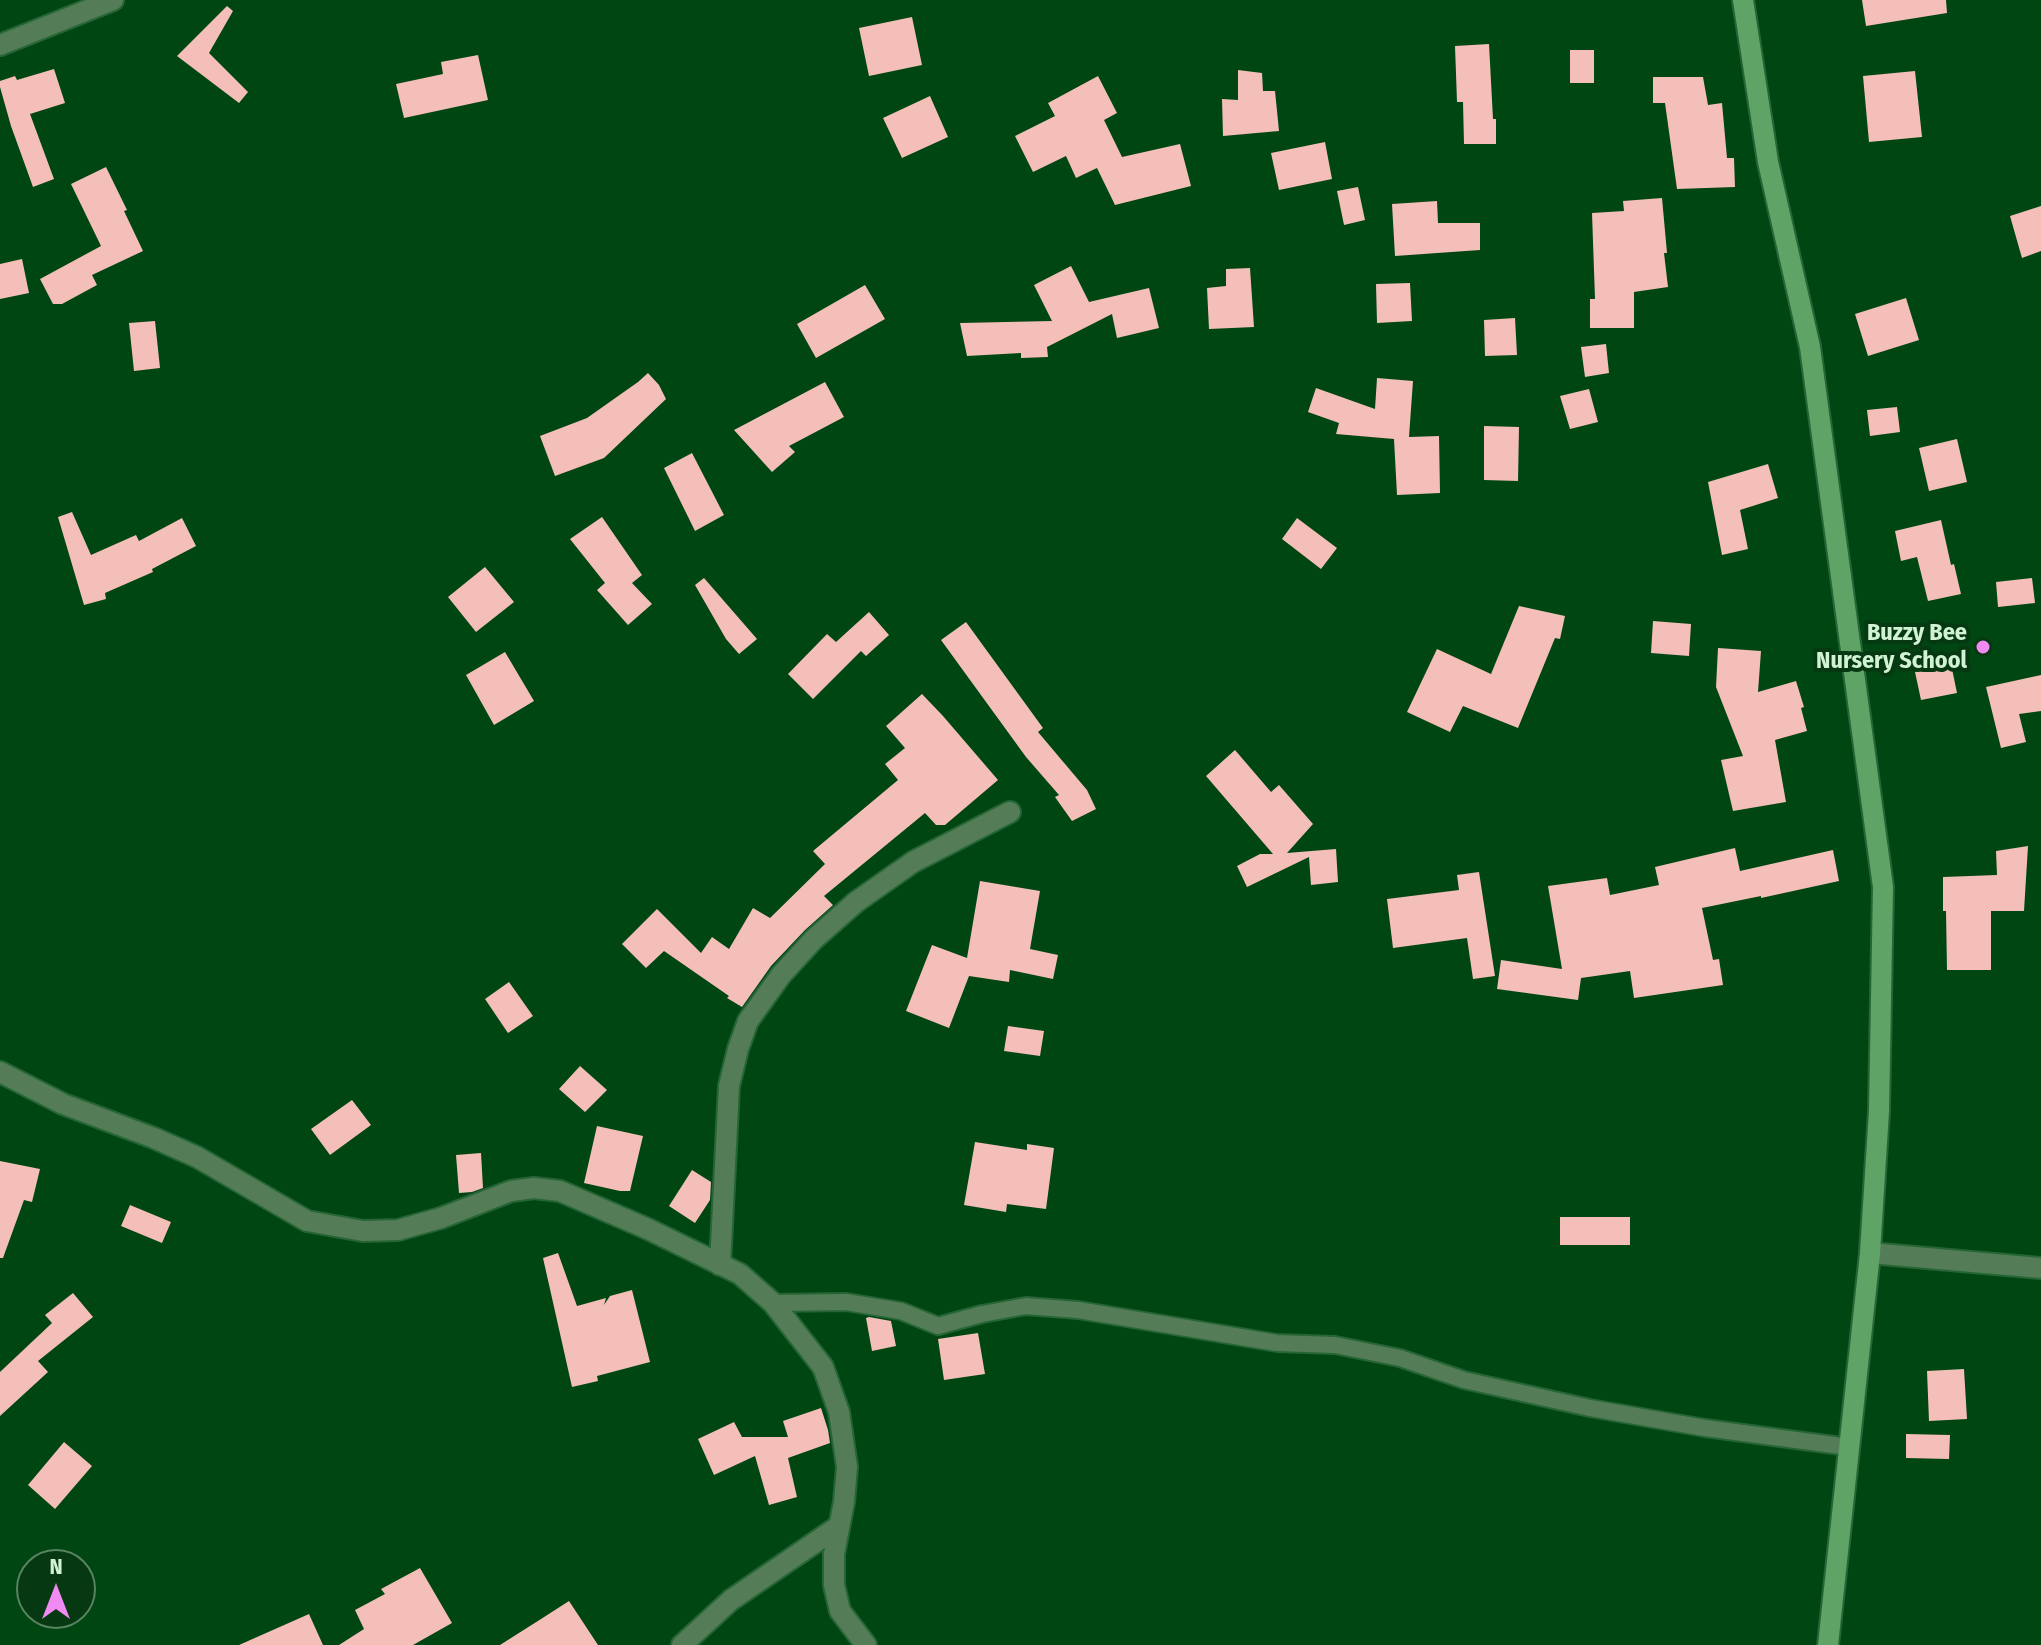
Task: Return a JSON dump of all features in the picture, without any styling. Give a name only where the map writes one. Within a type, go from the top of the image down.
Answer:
[{"type":"street","points":[[0,45],[113,0]]},
{"type":"street","points":[[1743,0],[1768,162],[1810,347],[1883,887],[1879,1111],[1870,1253],[1828,1645]]},
{"type":"street","points":[[720,1265],[729,1086],[748,1021],[797,957],[856,902],[913,862],[1010,812]]},
{"type":"street","points":[[0,1072],[63,1104],[197,1157],[307,1221],[363,1231],[398,1230],[441,1218],[511,1191],[534,1188],[560,1191],[740,1274],[773,1303],[823,1367],[839,1412],[847,1467],[834,1554],[834,1585],[840,1611],[866,1645]]},
{"type":"street","points":[[1870,1253],[2041,1268]]},
{"type":"street","points":[[682,1645],[731,1600],[839,1526]]},
{"type":"lane","points":[[773,1303],[846,1302],[901,1311],[938,1326],[1026,1306],[1078,1310],[1277,1343],[1335,1345],[1400,1358],[1464,1380],[1590,1408],[1705,1428],[1849,1447]]},
{"type":"building","points":[[1862,0],[1946,0],[1947,13],[1866,26]]},
{"type":"building","points":[[227,6],[233,11],[209,53],[248,92],[239,103],[177,56]]},
{"type":"building","points":[[912,17],[922,65],[869,76],[859,28]]},
{"type":"building","points":[[1489,44],[1496,144],[1464,144],[1463,102],[1457,102],[1455,46]]},
{"type":"building","points":[[1570,50],[1594,50],[1594,83],[1570,83]]},
{"type":"building","points":[[478,55],[488,100],[404,118],[396,84],[443,74],[441,62]]},
{"type":"building","points":[[54,69],[65,103],[30,114],[54,179],[33,187],[11,126],[0,81],[15,76],[17,80]]},
{"type":"building","points":[[1238,70],[1262,73],[1263,91],[1275,91],[1279,131],[1223,136],[1222,99],[1238,100]]},
{"type":"building","points":[[1915,71],[1922,137],[1869,142],[1863,76]]},
{"type":"building","points":[[1098,76],[1117,113],[1104,120],[1122,157],[1180,144],[1191,186],[1115,205],[1097,168],[1076,178],[1066,156],[1033,172],[1015,136],[1055,116],[1048,103]]},
{"type":"building","points":[[1653,77],[1703,77],[1708,105],[1722,103],[1727,158],[1734,158],[1735,187],[1677,189],[1665,103],[1653,103]]},
{"type":"building","points":[[930,96],[948,137],[902,158],[883,118]]},
{"type":"building","points":[[1325,142],[1332,179],[1279,190],[1271,153]]},
{"type":"building","points":[[106,167],[143,251],[92,275],[97,285],[62,304],[53,304],[40,279],[101,246],[71,184]]},
{"type":"building","points":[[1358,187],[1365,220],[1344,225],[1337,191]]},
{"type":"building","points":[[1662,198],[1668,287],[1634,292],[1634,328],[1590,328],[1590,299],[1595,299],[1592,213],[1624,211],[1623,201]]},
{"type":"building","points":[[1437,201],[1438,223],[1480,223],[1480,250],[1395,256],[1392,204]]},
{"type":"building","points":[[2041,206],[2041,251],[2022,258],[2010,216]]},
{"type":"building","points":[[22,259],[29,293],[0,299],[0,264]]},
{"type":"building","points":[[1071,266],[1089,302],[1149,288],[1159,328],[1117,338],[1112,314],[1047,347],[1048,357],[1021,358],[1021,353],[967,356],[960,323],[1052,321],[1034,285]]},
{"type":"building","points":[[1250,268],[1254,327],[1209,329],[1207,288],[1226,286],[1226,269]]},
{"type":"building","points":[[1410,283],[1412,321],[1377,323],[1376,284]]},
{"type":"building","points":[[865,285],[885,319],[816,358],[797,324]]},
{"type":"building","points":[[1906,298],[1919,340],[1868,356],[1855,314]]},
{"type":"building","points":[[1515,318],[1517,355],[1485,356],[1484,320]]},
{"type":"building","points":[[155,321],[160,368],[134,371],[129,323]]},
{"type":"building","points":[[1606,344],[1609,373],[1585,377],[1581,347]]},
{"type":"building","points":[[648,373],[666,399],[604,458],[555,476],[540,436],[587,418]]},
{"type":"building","points":[[1377,378],[1413,381],[1409,437],[1439,436],[1440,493],[1397,495],[1394,439],[1336,434],[1339,423],[1308,412],[1316,388],[1375,409]]},
{"type":"building","points":[[825,382],[844,417],[789,446],[795,452],[772,472],[734,430]]},
{"type":"building","points":[[1589,389],[1598,422],[1570,429],[1560,396]]},
{"type":"building","points":[[1897,407],[1900,432],[1870,436],[1867,410]]},
{"type":"building","points":[[1484,426],[1519,427],[1518,481],[1484,480]]},
{"type":"building","points":[[1957,439],[1967,482],[1929,491],[1919,448]]},
{"type":"building","points":[[692,453],[724,515],[695,531],[664,468]]},
{"type":"building","points":[[1768,464],[1778,498],[1740,510],[1748,549],[1722,555],[1708,482]]},
{"type":"building","points":[[72,512],[91,555],[136,535],[139,541],[182,518],[196,546],[152,569],[153,572],[105,593],[106,599],[84,605],[58,517]]},
{"type":"building","points":[[602,517],[642,575],[632,583],[652,604],[628,625],[597,590],[605,583],[570,539]]},
{"type":"building","points":[[1297,518],[1337,548],[1321,569],[1282,539]]},
{"type":"building","points":[[1941,520],[1961,594],[1928,601],[1917,557],[1901,561],[1895,531]]},
{"type":"building","points":[[485,567],[514,602],[476,632],[448,597]]},
{"type":"building","points":[[704,578],[757,639],[739,654],[726,639],[695,585]]},
{"type":"building","points":[[2032,578],[2035,603],[1998,607],[1996,582]]},
{"type":"building","points":[[1519,606],[1565,616],[1560,639],[1555,638],[1518,728],[1463,706],[1450,732],[1407,712],[1437,649],[1491,674]]},
{"type":"building","points":[[869,612],[889,635],[866,656],[861,651],[813,699],[788,674],[827,634],[836,642]]},
{"type":"building","points":[[1653,621],[1691,624],[1689,656],[1651,653]]},
{"type":"building","points":[[966,622],[1043,728],[1038,732],[1087,790],[1096,809],[1072,821],[1055,797],[1059,795],[1026,757],[941,640]]},
{"type":"building","points":[[1718,648],[1761,651],[1758,692],[1796,681],[1807,731],[1775,740],[1786,802],[1733,811],[1721,760],[1743,756],[1716,687]]},
{"type":"building","points":[[505,652],[534,701],[494,725],[466,675]]},
{"type":"building","points":[[1951,664],[1957,693],[1921,700],[1915,672]]},
{"type":"building","points":[[2041,675],[2041,711],[2019,714],[2026,742],[2001,748],[1986,687]]},
{"type":"building","points":[[922,694],[998,780],[945,825],[936,825],[925,813],[824,896],[833,905],[771,966],[742,1007],[664,951],[646,968],[622,944],[657,909],[701,953],[712,937],[729,949],[753,908],[770,918],[825,864],[813,851],[898,780],[885,764],[905,748],[886,726]]},
{"type":"building","points":[[1235,750],[1271,792],[1279,785],[1313,824],[1287,853],[1336,849],[1338,882],[1311,885],[1309,857],[1247,887],[1237,866],[1260,854],[1273,854],[1206,776]]},
{"type":"building","points":[[2028,846],[2024,911],[1991,911],[1991,970],[1947,970],[1943,877],[1997,875],[1996,851]]},
{"type":"building","points":[[1735,848],[1740,871],[1833,850],[1839,881],[1702,908],[1713,960],[1719,959],[1723,985],[1634,998],[1630,971],[1581,978],[1578,1000],[1497,989],[1501,960],[1562,969],[1548,886],[1607,878],[1610,895],[1659,885],[1655,867]]},
{"type":"building","points":[[1479,872],[1495,976],[1473,979],[1467,938],[1393,948],[1387,899],[1459,890],[1457,875]]},
{"type":"building","points":[[980,881],[1040,891],[1030,949],[1058,955],[1053,979],[1010,970],[1009,982],[969,976],[949,1028],[906,1011],[932,945],[967,958]]},
{"type":"building","points":[[509,982],[533,1016],[508,1033],[485,999]]},
{"type":"building","points":[[1008,1026],[1044,1031],[1040,1056],[1004,1051]]},
{"type":"building","points":[[580,1066],[607,1090],[585,1112],[559,1089]]},
{"type":"building","points":[[352,1100],[371,1125],[330,1155],[311,1129]]},
{"type":"building","points":[[597,1126],[643,1136],[630,1191],[584,1183]]},
{"type":"building","points":[[975,1142],[1027,1150],[1027,1144],[1054,1148],[1046,1209],[1007,1204],[1006,1212],[964,1205]]},
{"type":"building","points":[[481,1153],[483,1188],[459,1193],[456,1155]]},
{"type":"building","points":[[0,1161],[40,1169],[32,1202],[24,1200],[3,1258],[0,1258]]},
{"type":"building","points":[[692,1170],[711,1182],[710,1200],[695,1223],[669,1206]]},
{"type":"building","points":[[130,1205],[171,1222],[162,1243],[121,1226]]},
{"type":"building","points":[[1560,1217],[1630,1217],[1630,1245],[1560,1245]]},
{"type":"building","points":[[558,1253],[577,1306],[606,1298],[604,1305],[610,1296],[632,1290],[650,1362],[597,1376],[598,1381],[572,1387],[543,1258]]},
{"type":"building","points":[[73,1293],[93,1317],[38,1361],[48,1372],[0,1416],[0,1372],[52,1323],[45,1315]]},
{"type":"building","points":[[866,1318],[891,1321],[896,1346],[872,1351]]},
{"type":"building","points":[[978,1333],[985,1374],[944,1380],[938,1339]]},
{"type":"building","points":[[1964,1369],[1967,1419],[1929,1421],[1927,1371]]},
{"type":"building","points":[[821,1408],[830,1443],[788,1458],[797,1497],[769,1505],[755,1456],[714,1475],[698,1439],[734,1422],[742,1437],[788,1437],[783,1421]]},
{"type":"building","points":[[1906,1434],[1950,1435],[1949,1459],[1906,1458]]},
{"type":"building","points":[[64,1442],[92,1466],[55,1509],[28,1485]]},
{"type":"building","points":[[420,1568],[452,1623],[413,1645],[339,1645],[364,1629],[355,1610],[385,1594],[381,1589]]},
{"type":"building","points":[[569,1601],[598,1645],[500,1645],[541,1619]]},
{"type":"building","points":[[309,1614],[323,1645],[239,1645]]},
{"type":"place","name":"Buzzy Bee Nursery School","points":[[1983,647]]}]
